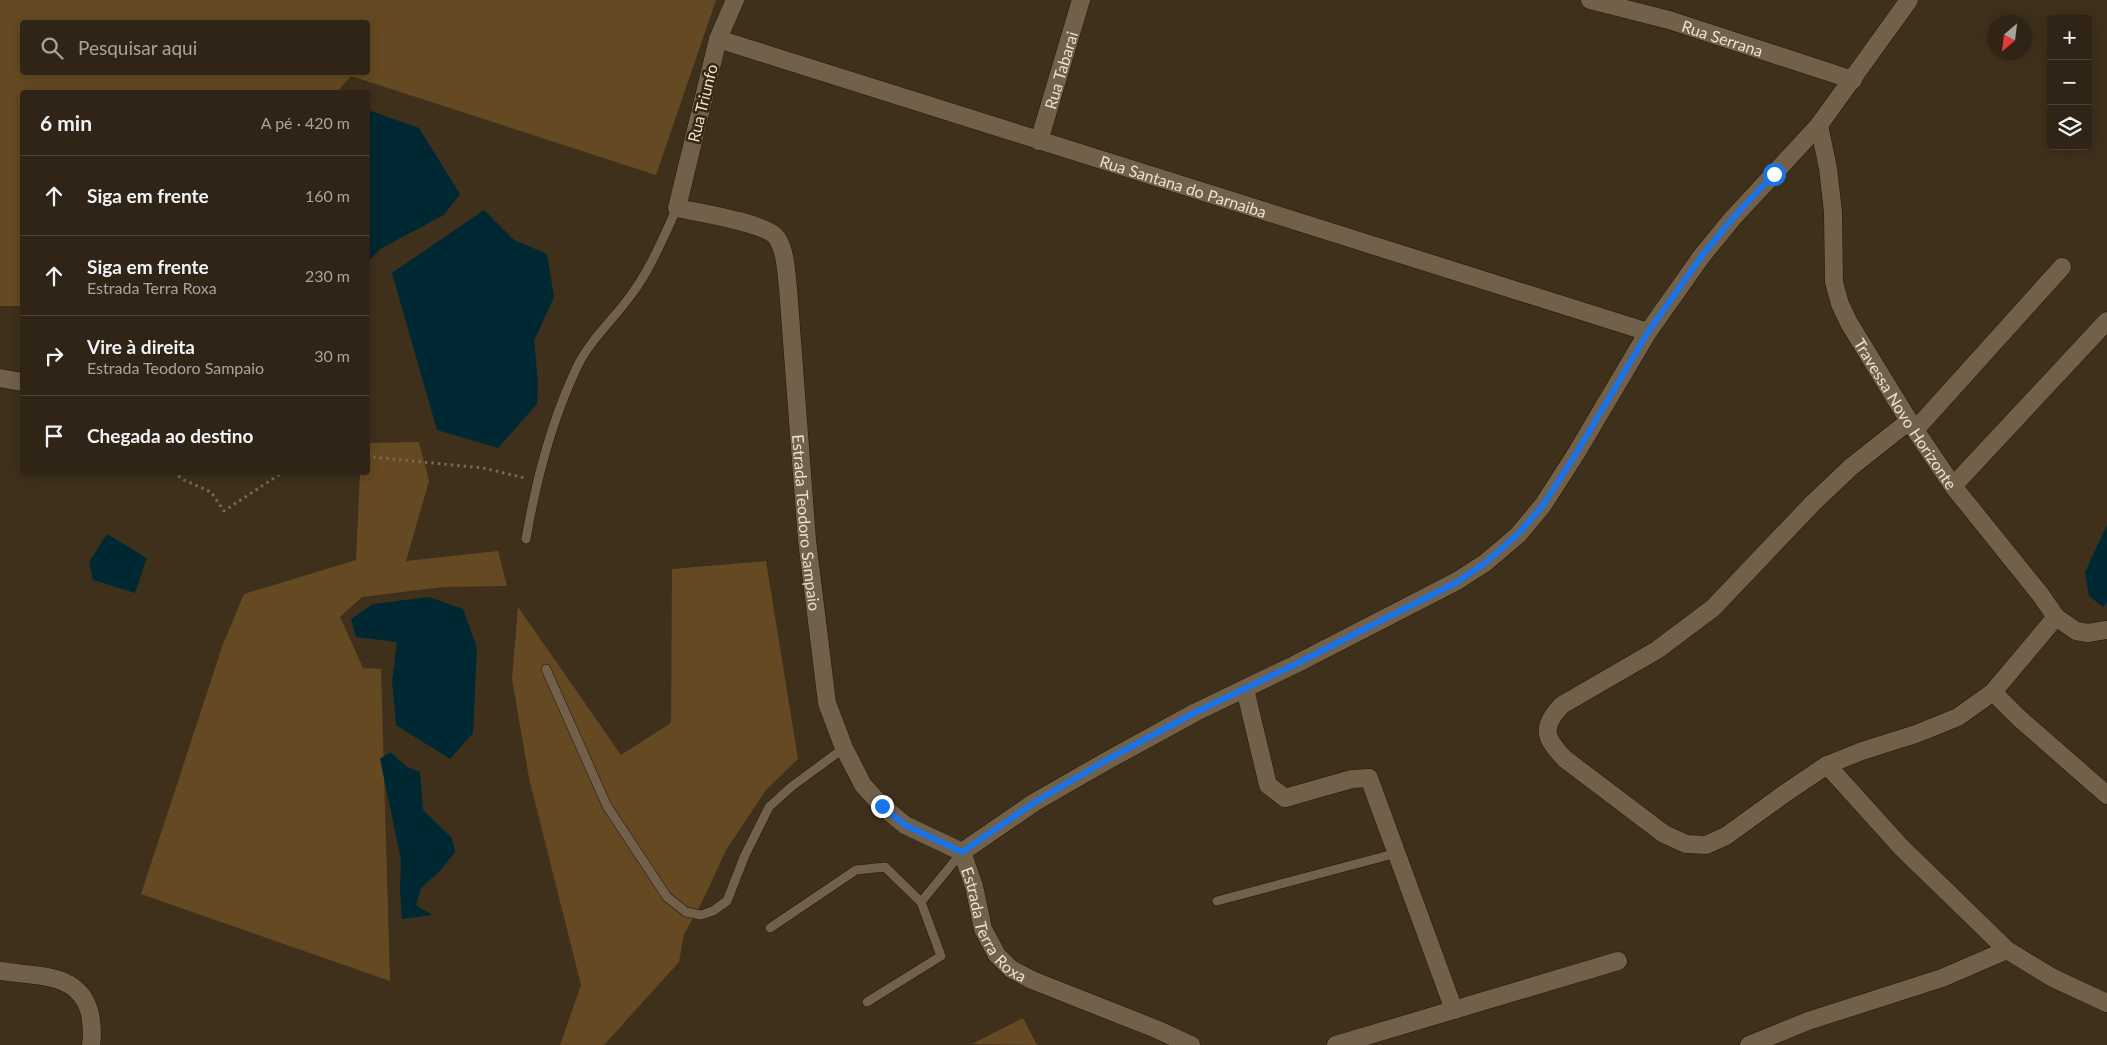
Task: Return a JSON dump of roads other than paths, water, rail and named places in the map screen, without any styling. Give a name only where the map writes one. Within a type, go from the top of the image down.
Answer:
[{"type":"street","name":"Rua Triunfo","points":[[677,208],[718,38],[735,0]]},
{"type":"street","name":"Rua Tabarai","points":[[1039,141],[1081,0]]},
{"type":"street","name":"Rua Serrana","points":[[1590,0],[1669,20],[1853,80]]},
{"type":"street","name":"Estrada Terra Roxa","points":[[1191,1045],[1156,1029],[1032,980],[1010,969],[996,955],[983,929],[974,886],[962,852],[1035,802],[1127,749],[1457,582],[1485,563],[1518,534],[1543,505],[1577,452],[1648,332],[1701,257],[1732,219],[1819,125],[1909,0]]},
{"type":"street","name":"Rua Santana do Parnaiba","points":[[718,38],[1648,332]]},
{"type":"street","name":"Travessa Novo Horizonte","points":[[1819,125],[1833,212],[1834,282],[1840,304],[1849,323],[1953,486],[2040,594],[2056,617],[2076,630],[2088,633],[2107,630]]},
{"type":"street","name":"Estrada Teodoro Sampaio","points":[[677,208],[725,218],[758,228],[776,236],[782,249],[788,288],[811,568],[827,703],[844,748],[863,785],[882,806],[905,825],[962,852]]},
{"type":"street","points":[[2056,617],[1993,692],[1958,717],[1916,734],[1862,750],[1827,765],[1726,836],[1706,845],[1686,844],[1664,834],[1565,759],[1552,745],[1547,730],[1550,718],[1562,705],[1657,650],[1713,608],[1813,503],[1851,467],[1913,425],[2062,267]]},
{"type":"street","points":[[1953,486],[2107,321]]},
{"type":"street","points":[[0,378],[20,382]]},
{"type":"street","points":[[1244,689],[1268,785],[1285,798],[1352,780],[1369,778],[1454,1010]]},
{"type":"street","points":[[1993,692],[2019,718],[2107,795]]},
{"type":"street","points":[[1827,765],[1901,847],[2007,950],[2053,978],[2107,1003]]},
{"type":"street","points":[[1749,1045],[1808,1021],[1942,978],[2007,950]]},
{"type":"street","points":[[1336,1045],[1618,961]]},
{"type":"street","points":[[0,971],[62,980],[77,989],[86,1001],[92,1028],[91,1045]]},
{"type":"lane","points":[[526,539],[546,452],[562,405],[579,364],[591,345],[631,296],[650,268],[677,208]]},
{"type":"lane","points":[[546,669],[607,806],[667,897],[686,912],[701,915],[713,911],[727,901],[745,855],[769,807],[791,787],[844,748]]},
{"type":"lane","points":[[921,902],[962,852]]},
{"type":"lane","points":[[1217,901],[1397,853]]},
{"type":"lane","points":[[770,928],[856,870],[885,867],[921,902],[940,956],[866,1002]]},
{"type":"water","points":[[370,111],[419,128],[460,194],[444,215],[380,249],[370,260]]},
{"type":"water","points":[[484,210],[514,240],[547,254],[554,297],[534,341],[538,382],[537,404],[498,448],[437,430],[392,273]]},
{"type":"water","points":[[2107,525],[2107,602],[2103,607],[2089,596],[2085,572]]},
{"type":"water","points":[[107,534],[147,558],[135,593],[93,580],[89,562]]},
{"type":"water","points":[[429,597],[463,609],[477,648],[473,733],[450,759],[396,725],[392,681],[397,642],[356,637],[351,619],[373,604]]},
{"type":"water","points":[[390,752],[407,767],[420,772],[423,810],[452,838],[455,852],[440,871],[421,888],[416,905],[432,915],[402,919],[400,890],[401,860],[380,759]]}]
